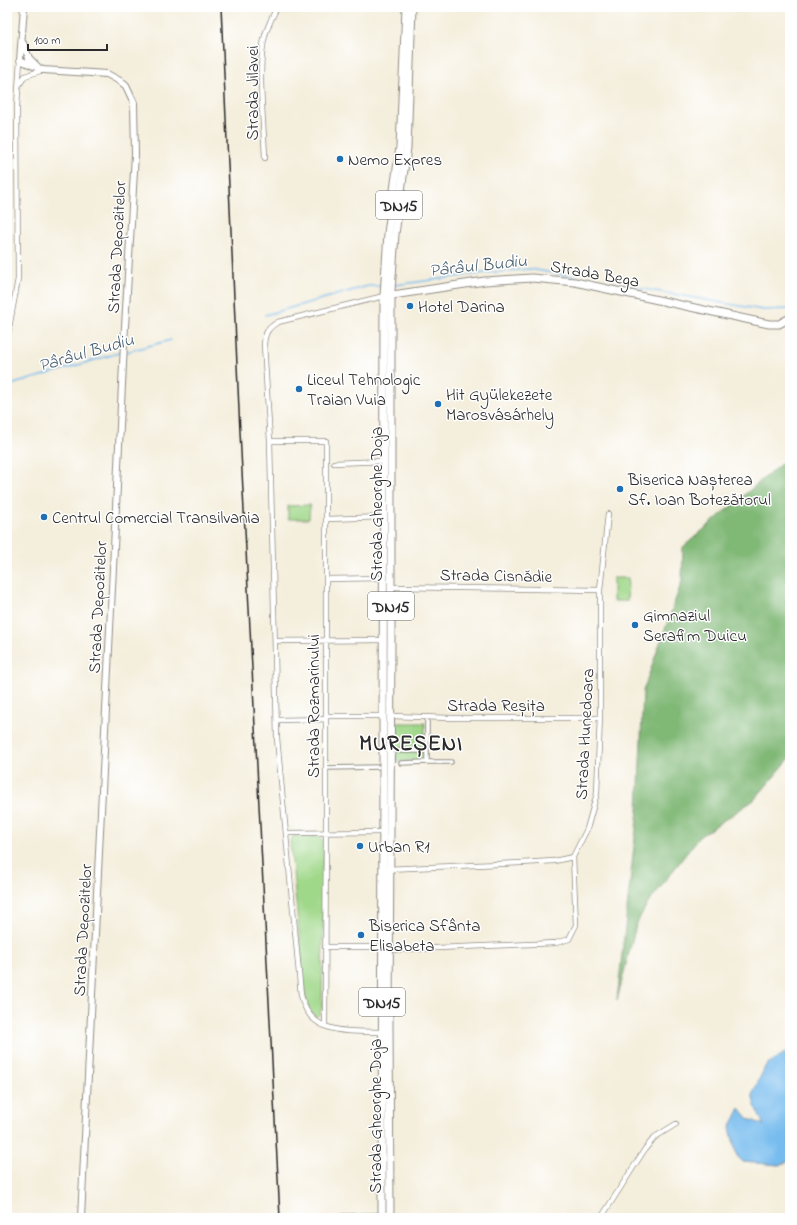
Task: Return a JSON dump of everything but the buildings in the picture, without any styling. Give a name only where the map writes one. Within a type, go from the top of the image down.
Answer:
[{"type":"main road","name":"Strada Gheorghe Doja","points":[[388,282],[388,233],[400,147],[406,7]]},
{"type":"main road","name":"Strada Gheorghe Doja","points":[[390,1217],[386,948],[388,716],[391,587],[388,460],[387,294],[394,234],[407,148],[412,7]]},
{"type":"main road","name":"Strada Bega","points":[[387,294],[485,281],[532,278],[575,282],[769,324],[779,324],[790,318]]},
{"type":"main road","name":"Strada Gheorghe Doja","points":[[386,868],[382,832],[388,716],[384,640],[384,517],[388,460]]},
{"type":"main road","name":"Strada Gheorghe Doja","points":[[382,1217],[382,1032],[386,948]]},
{"type":"main road","points":[[341,1218],[390,1217]]},
{"type":"street","points":[[7,340],[18,279],[18,86],[24,7]]},
{"type":"street","name":"Strada Jilavei","points":[[265,158],[262,78],[263,47],[266,33],[277,7]]},
{"type":"street","points":[[21,40],[29,58],[42,70]]},
{"type":"street","name":"Strada Depozitelor","points":[[20,60],[42,70],[107,74],[126,86],[134,103],[135,154],[123,357],[81,1218]]},
{"type":"street","name":"Strada Depozitelor","points":[[18,86],[25,76],[42,70]]},
{"type":"street","name":"Strada Rozmarinului","points":[[382,1032],[342,1031],[324,1026],[310,1017],[304,1007],[301,995],[277,720],[270,441],[264,344],[265,334],[269,327],[278,322],[387,294]]},
{"type":"street","name":"Strada Rozmarinului","points":[[270,441],[326,441],[326,832],[324,1026]]},
{"type":"street","points":[[334,464],[388,460]]},
{"type":"street","name":"Strada Hunedoara","points":[[573,857],[587,829],[597,793],[600,718],[600,590],[608,514]]},
{"type":"street","points":[[327,519],[384,517]]},
{"type":"street","points":[[326,579],[385,578]]},
{"type":"street","name":"Strada Cisnădie","points":[[391,587],[600,590]]},
{"type":"street","points":[[275,642],[384,640]]},
{"type":"street","name":"Strada Reșița","points":[[277,720],[388,716],[451,718],[600,718]]},
{"type":"street","points":[[427,721],[427,762]]},
{"type":"street","points":[[395,751],[427,751]]},
{"type":"street","points":[[401,763],[451,762]]},
{"type":"street","points":[[326,768],[378,767]]},
{"type":"street","points":[[286,833],[322,834],[326,832],[382,832]]},
{"type":"street","points":[[325,948],[386,948],[556,943],[569,939],[576,924],[573,857],[540,862],[386,868]]},
{"type":"street","points":[[601,1218],[644,1149],[656,1137],[676,1124]]},
{"type":"green space","points":[[790,456],[790,758],[754,800],[699,837],[646,906],[636,925],[617,1000],[638,810],[643,691],[682,581],[683,547]]},
{"type":"green space","points":[[310,505],[309,519],[288,519],[288,506]]},
{"type":"green space","points":[[613,578],[628,578],[627,601],[613,601]]},
{"type":"green space","points":[[396,723],[425,723],[425,761],[396,761]]},
{"type":"green space","points":[[294,836],[318,836],[324,842],[322,1008],[320,1014],[316,1017],[309,1010],[305,995],[290,841]]},
{"type":"water","points":[[785,1053],[790,1055],[790,1161],[779,1165],[743,1162],[737,1156],[730,1128],[740,1108],[749,1119],[764,1125],[756,1109],[752,1095],[766,1065]]},
{"type":"waterway","name":"Pârâul Budiu","points":[[395,285],[484,273],[530,269],[763,310],[790,309]]},
{"type":"waterway","name":"Pârâul Budiu","points":[[265,315],[368,286],[383,286]]},
{"type":"waterway","name":"Pârâul Budiu","points":[[126,352],[171,340]]},
{"type":"waterway","name":"Pârâul Budiu","points":[[7,386],[122,352]]},
{"type":"railway","points":[[221,7],[240,432],[280,1218]]},
{"type":"place","name":"Nemo Expres","points":[[340,159]]},
{"type":"place","name":"Hotel Darina","points":[[410,306]]},
{"type":"place","name":"Liceul Tehnologic Traian Vuia","points":[[299,389]]},
{"type":"place","name":"Hit Gyülekezete Marosvásárhely","points":[[438,404]]},
{"type":"place","name":"Biserica Nașterea Sf. Ioan Botezătorul","points":[[620,489]]},
{"type":"place","name":"Centrul Comercial Transilvania","points":[[44,517]]},
{"type":"place","name":"Gimnaziul Serafim Duicu","points":[[635,625]]},
{"type":"place","name":"Urban R1","points":[[360,846]]},
{"type":"place","name":"Biserica Sfânta Elisabeta","points":[[361,935]]},
{"type":"district","name":"MUREȘENI","points":[[411,743]]}]
